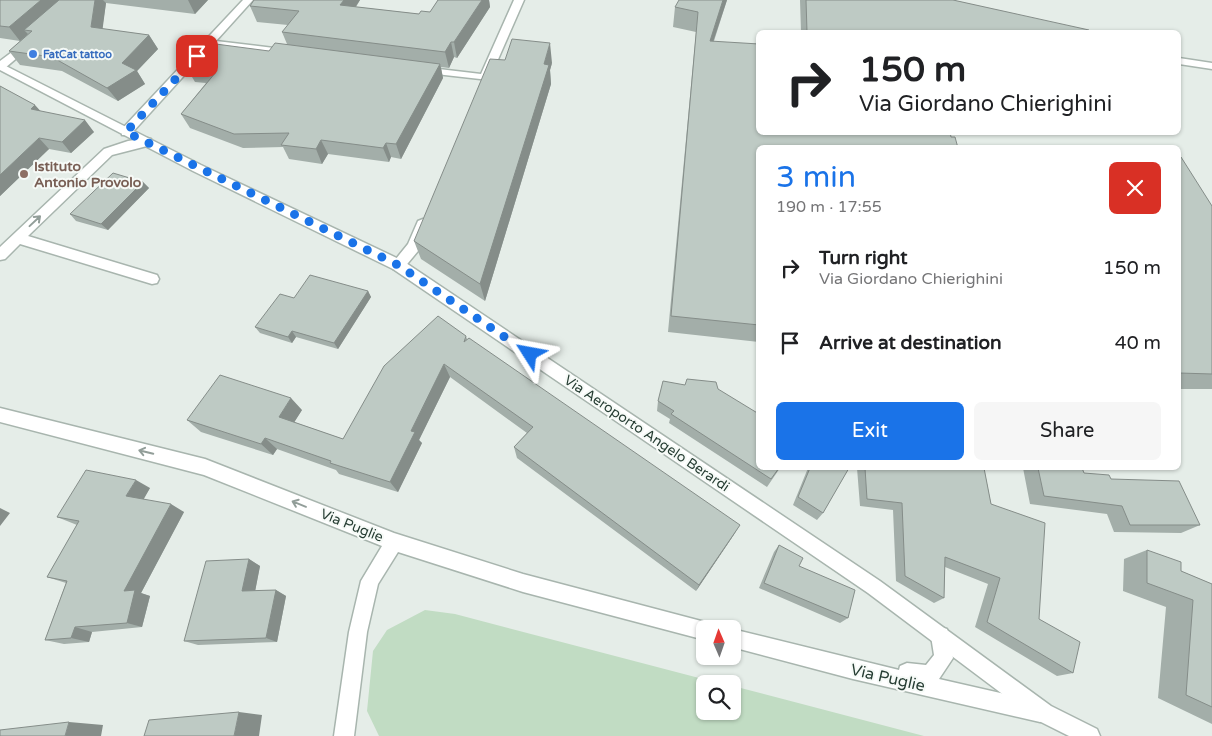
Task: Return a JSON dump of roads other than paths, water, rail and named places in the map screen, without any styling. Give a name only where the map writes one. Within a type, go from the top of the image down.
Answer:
[{"type":"street","points":[[126,132],[248,0]]},
{"type":"street","points":[[406,68],[483,83],[519,0]]},
{"type":"street","points":[[0,66],[39,34]]},
{"type":"street","points":[[210,43],[298,54]]},
{"type":"street","points":[[1181,61],[1212,66]]},
{"type":"street","name":"Via Aeroporto Angelo Berardi","points":[[0,66],[126,132],[398,265],[866,581],[1044,713]]},
{"type":"street","points":[[0,254],[108,152],[128,145],[147,142]]},
{"type":"street","points":[[398,265],[413,247],[428,211]]},
{"type":"street","points":[[17,238],[152,279]]},
{"type":"street","name":"Via Puglie","points":[[0,415],[205,467],[394,542],[523,584],[696,629]]},
{"type":"street","points":[[344,736],[358,632],[370,581],[394,542]]},
{"type":"street","points":[[854,669],[930,675],[944,658],[940,636]]},
{"type":"street","name":"Via Puglie","points":[[741,640],[854,669],[1044,713]]},
{"type":"street","points":[[1044,713],[1090,736]]},
{"type":"place","name":"FatCat tattoo","points":[[33,54]]},
{"type":"place","name":"Istituto Antonio Provolo","points":[[24,174]]}]
